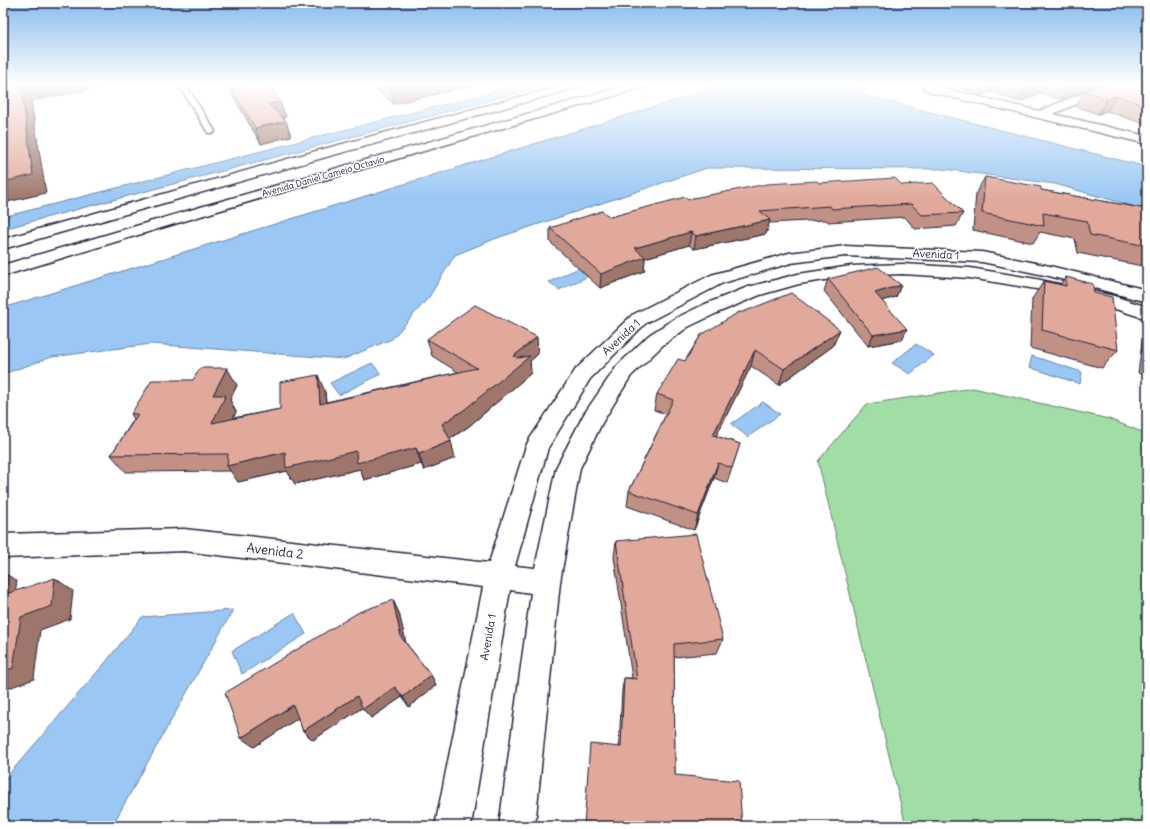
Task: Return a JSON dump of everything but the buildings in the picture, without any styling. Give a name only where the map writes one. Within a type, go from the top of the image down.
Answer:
[{"type":"street","name":"Avenida Daniel Camejo Octavio","points":[[3,244],[437,123]]},
{"type":"street","name":"Avenida Daniel Camejo Octavio","points":[[3,271],[232,202],[509,123]]},
{"type":"street","points":[[1076,123],[1147,138]]},
{"type":"street","points":[[1105,123],[1147,138]]},
{"type":"street","name":"Avenida 1","points":[[453,826],[499,577],[537,446],[583,374],[639,319],[716,278],[789,258],[845,251],[982,257],[1050,271],[1147,296]]},
{"type":"street","name":"Avenida 1","points":[[517,826],[546,582],[568,468],[592,420],[624,371],[656,340],[681,323],[754,291],[798,279],[851,270],[902,269],[970,273],[1036,284],[1114,302],[1147,313]]},
{"type":"street","name":"Avenida 2","points":[[3,546],[184,540],[546,582]]},
{"type":"lane","points":[[206,123],[211,131]]},
{"type":"green space","points":[[973,388],[1109,419],[1147,434],[1147,826],[906,826],[818,461],[867,404]]},
{"type":"water","points":[[372,123],[406,123],[3,229],[3,217]]},
{"type":"water","points":[[603,123],[972,123],[1147,167],[1147,210],[1055,184],[943,169],[707,168],[497,238],[455,255],[429,297],[392,339],[344,359],[151,344],[52,357],[3,374],[3,308]]},
{"type":"water","points":[[579,268],[589,276],[559,290],[549,282]]},
{"type":"water","points":[[916,344],[934,355],[910,374],[892,363]]},
{"type":"water","points":[[1032,356],[1082,372],[1080,384],[1029,367]]},
{"type":"water","points":[[372,363],[381,374],[339,395],[330,383]]},
{"type":"water","points":[[763,402],[780,414],[748,437],[731,424]]},
{"type":"water","points":[[233,610],[112,826],[3,826],[3,781],[105,663],[142,617]]},
{"type":"water","points":[[294,613],[306,634],[242,674],[232,651]]}]
